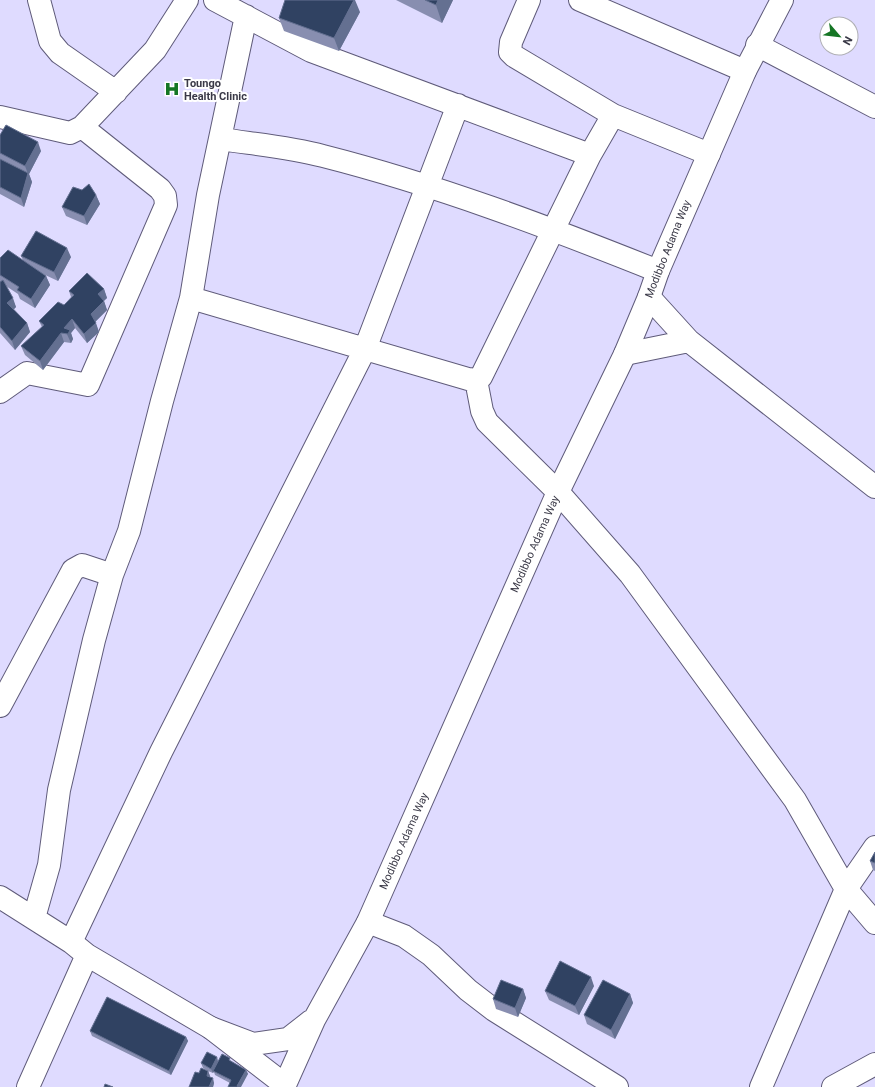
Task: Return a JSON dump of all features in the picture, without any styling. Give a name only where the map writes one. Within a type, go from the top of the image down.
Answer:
[{"type":"street","points":[[39,0],[50,41],[60,53],[116,92]]},
{"type":"street","points":[[0,117],[70,133],[82,128],[155,50],[187,0]]},
{"type":"street","points":[[215,0],[311,51],[458,105],[590,156]]},
{"type":"street","points":[[528,0],[511,42],[510,52],[514,56],[613,116],[708,154]]},
{"type":"street","points":[[580,0],[745,70]]},
{"type":"street","name":"Modibbo Adama Way","points":[[284,1086],[314,1020],[368,922],[558,492],[624,354],[745,70],[782,0]]},
{"type":"street","points":[[34,918],[49,865],[61,783],[94,640],[112,575],[129,531],[162,401],[191,298],[208,195],[246,16]]},
{"type":"street","points":[[757,45],[875,107]]},
{"type":"street","points":[[28,1087],[79,948],[160,752],[365,349],[458,105]]},
{"type":"street","points":[[191,298],[468,379],[476,380],[481,377],[590,156],[613,116]]},
{"type":"street","points":[[0,392],[27,373],[88,385],[166,205],[165,196],[160,189],[82,128]]},
{"type":"street","points":[[221,139],[321,155],[428,187],[555,229],[658,272]]},
{"type":"street","points":[[649,297],[688,341],[875,487]]},
{"type":"street","points":[[624,354],[688,341]]},
{"type":"street","points":[[476,380],[482,410],[487,422],[558,492],[630,574],[795,800],[846,888],[875,923]]},
{"type":"street","points":[[0,706],[73,570],[82,565],[112,575]]},
{"type":"street","points":[[761,1087],[846,888],[875,847]]},
{"type":"street","points":[[0,897],[79,948],[211,1028],[284,1086]]},
{"type":"street","points":[[368,922],[404,936],[431,955],[468,990],[494,1010],[617,1087]]},
{"type":"street","points":[[211,1028],[253,1044],[288,1040],[314,1020]]},
{"type":"street","points":[[833,1087],[875,1064]]},
{"type":"building","points":[[285,0],[354,0],[334,38],[279,18]]},
{"type":"building","points":[[425,0],[438,0],[436,5]]},
{"type":"building","points":[[6,125],[38,142],[25,166],[0,153],[0,135]]},
{"type":"building","points":[[0,159],[28,173],[21,198],[0,187]]},
{"type":"building","points":[[89,184],[96,195],[84,216],[62,207],[73,187],[82,190]]},
{"type":"building","points":[[36,231],[67,248],[54,272],[21,256]]},
{"type":"building","points":[[8,250],[46,276],[31,299],[17,290],[19,287],[0,275],[0,258]]},
{"type":"building","points":[[87,273],[104,289],[98,294],[104,301],[91,314],[96,323],[84,334],[72,319],[64,328],[70,330],[68,334],[61,333],[40,361],[21,346],[44,325],[39,321],[58,302],[64,305],[74,295],[69,291]]},
{"type":"building","points":[[3,280],[13,298],[7,303],[27,323],[12,341],[0,327],[0,282]]},
{"type":"building","points":[[875,852],[875,863],[870,861]]},
{"type":"building","points":[[560,961],[591,977],[575,1006],[545,991]]},
{"type":"building","points":[[501,980],[523,989],[515,1008],[493,999]]},
{"type":"building","points":[[603,980],[630,994],[611,1030],[584,1015]]},
{"type":"building","points":[[107,997],[186,1037],[169,1071],[90,1031]]},
{"type":"building","points":[[207,1052],[217,1057],[211,1069],[201,1063]]},
{"type":"building","points":[[222,1054],[246,1070],[237,1086],[238,1087],[228,1087],[231,1080],[213,1071]]},
{"type":"building","points":[[201,1068],[208,1071],[207,1076],[213,1078],[209,1087],[189,1087],[195,1072],[199,1073]]},
{"type":"building","points":[[105,1084],[113,1087],[104,1087]]},
{"type":"place","name":"Toungo Health Clinic","points":[[172,89]]}]
